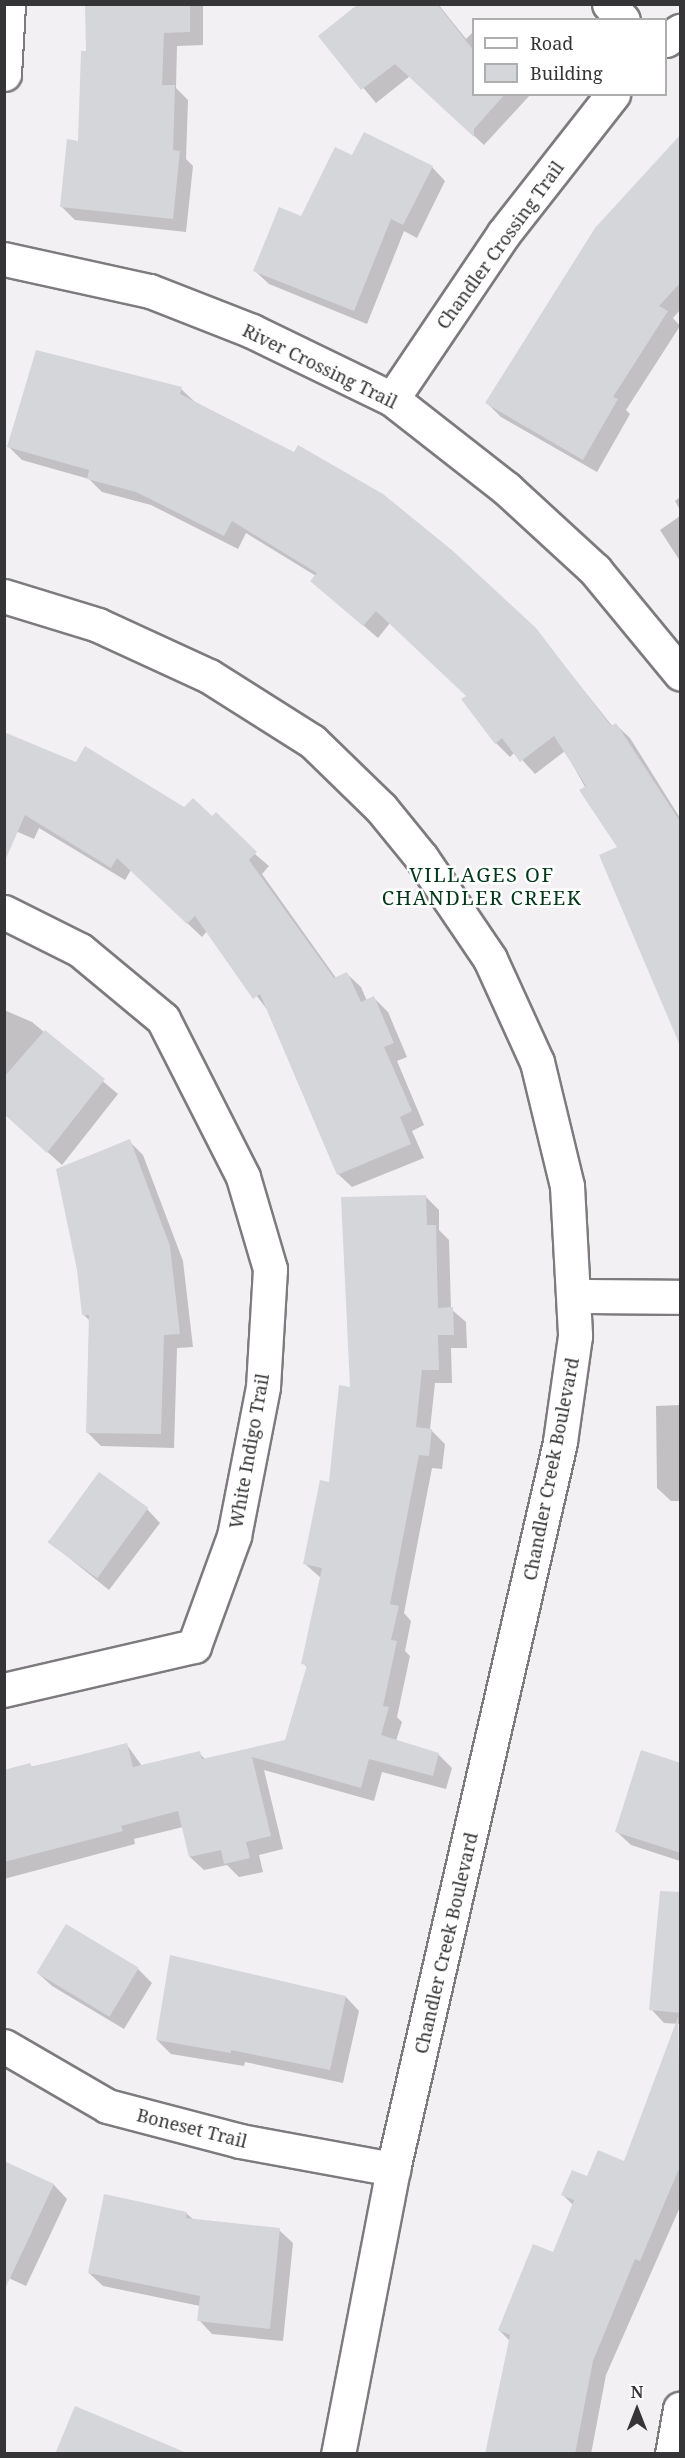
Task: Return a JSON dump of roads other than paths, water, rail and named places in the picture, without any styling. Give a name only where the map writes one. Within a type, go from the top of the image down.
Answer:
[{"type":"street","points":[[4,74],[8,4]]},
{"type":"street","points":[[609,4],[620,18]]},
{"type":"street","points":[[667,39],[681,31]]},
{"type":"street","name":"Chandler Crossing Trail","points":[[392,399],[504,233],[611,96]]},
{"type":"street","name":"River Crossing Trail","points":[[4,259],[150,291],[252,331],[392,399],[507,489],[595,570],[681,673]]},
{"type":"street","name":"Chandler Creek Boulevard","points":[[4,596],[98,625],[209,676],[312,741],[381,808],[421,857],[490,958],[537,1062],[567,1186],[575,1296],[571,1378],[548,1507],[393,2169],[338,2454]]},
{"type":"street","name":"White Indigo Trail","points":[[4,912],[80,950],[163,1019],[243,1177],[270,1269],[263,1387],[234,1536],[194,1646],[4,1690]]},
{"type":"street","points":[[575,1296],[681,1297]]},
{"type":"street","name":"Boneset Trail","points":[[4,2046],[107,2106],[240,2141],[393,2169]]},
{"type":"street","points":[[672,2454],[681,2409]]},
{"type":"district","name":"VILLAGES OF CHANDLER CREEK","points":[[482,886]]}]
